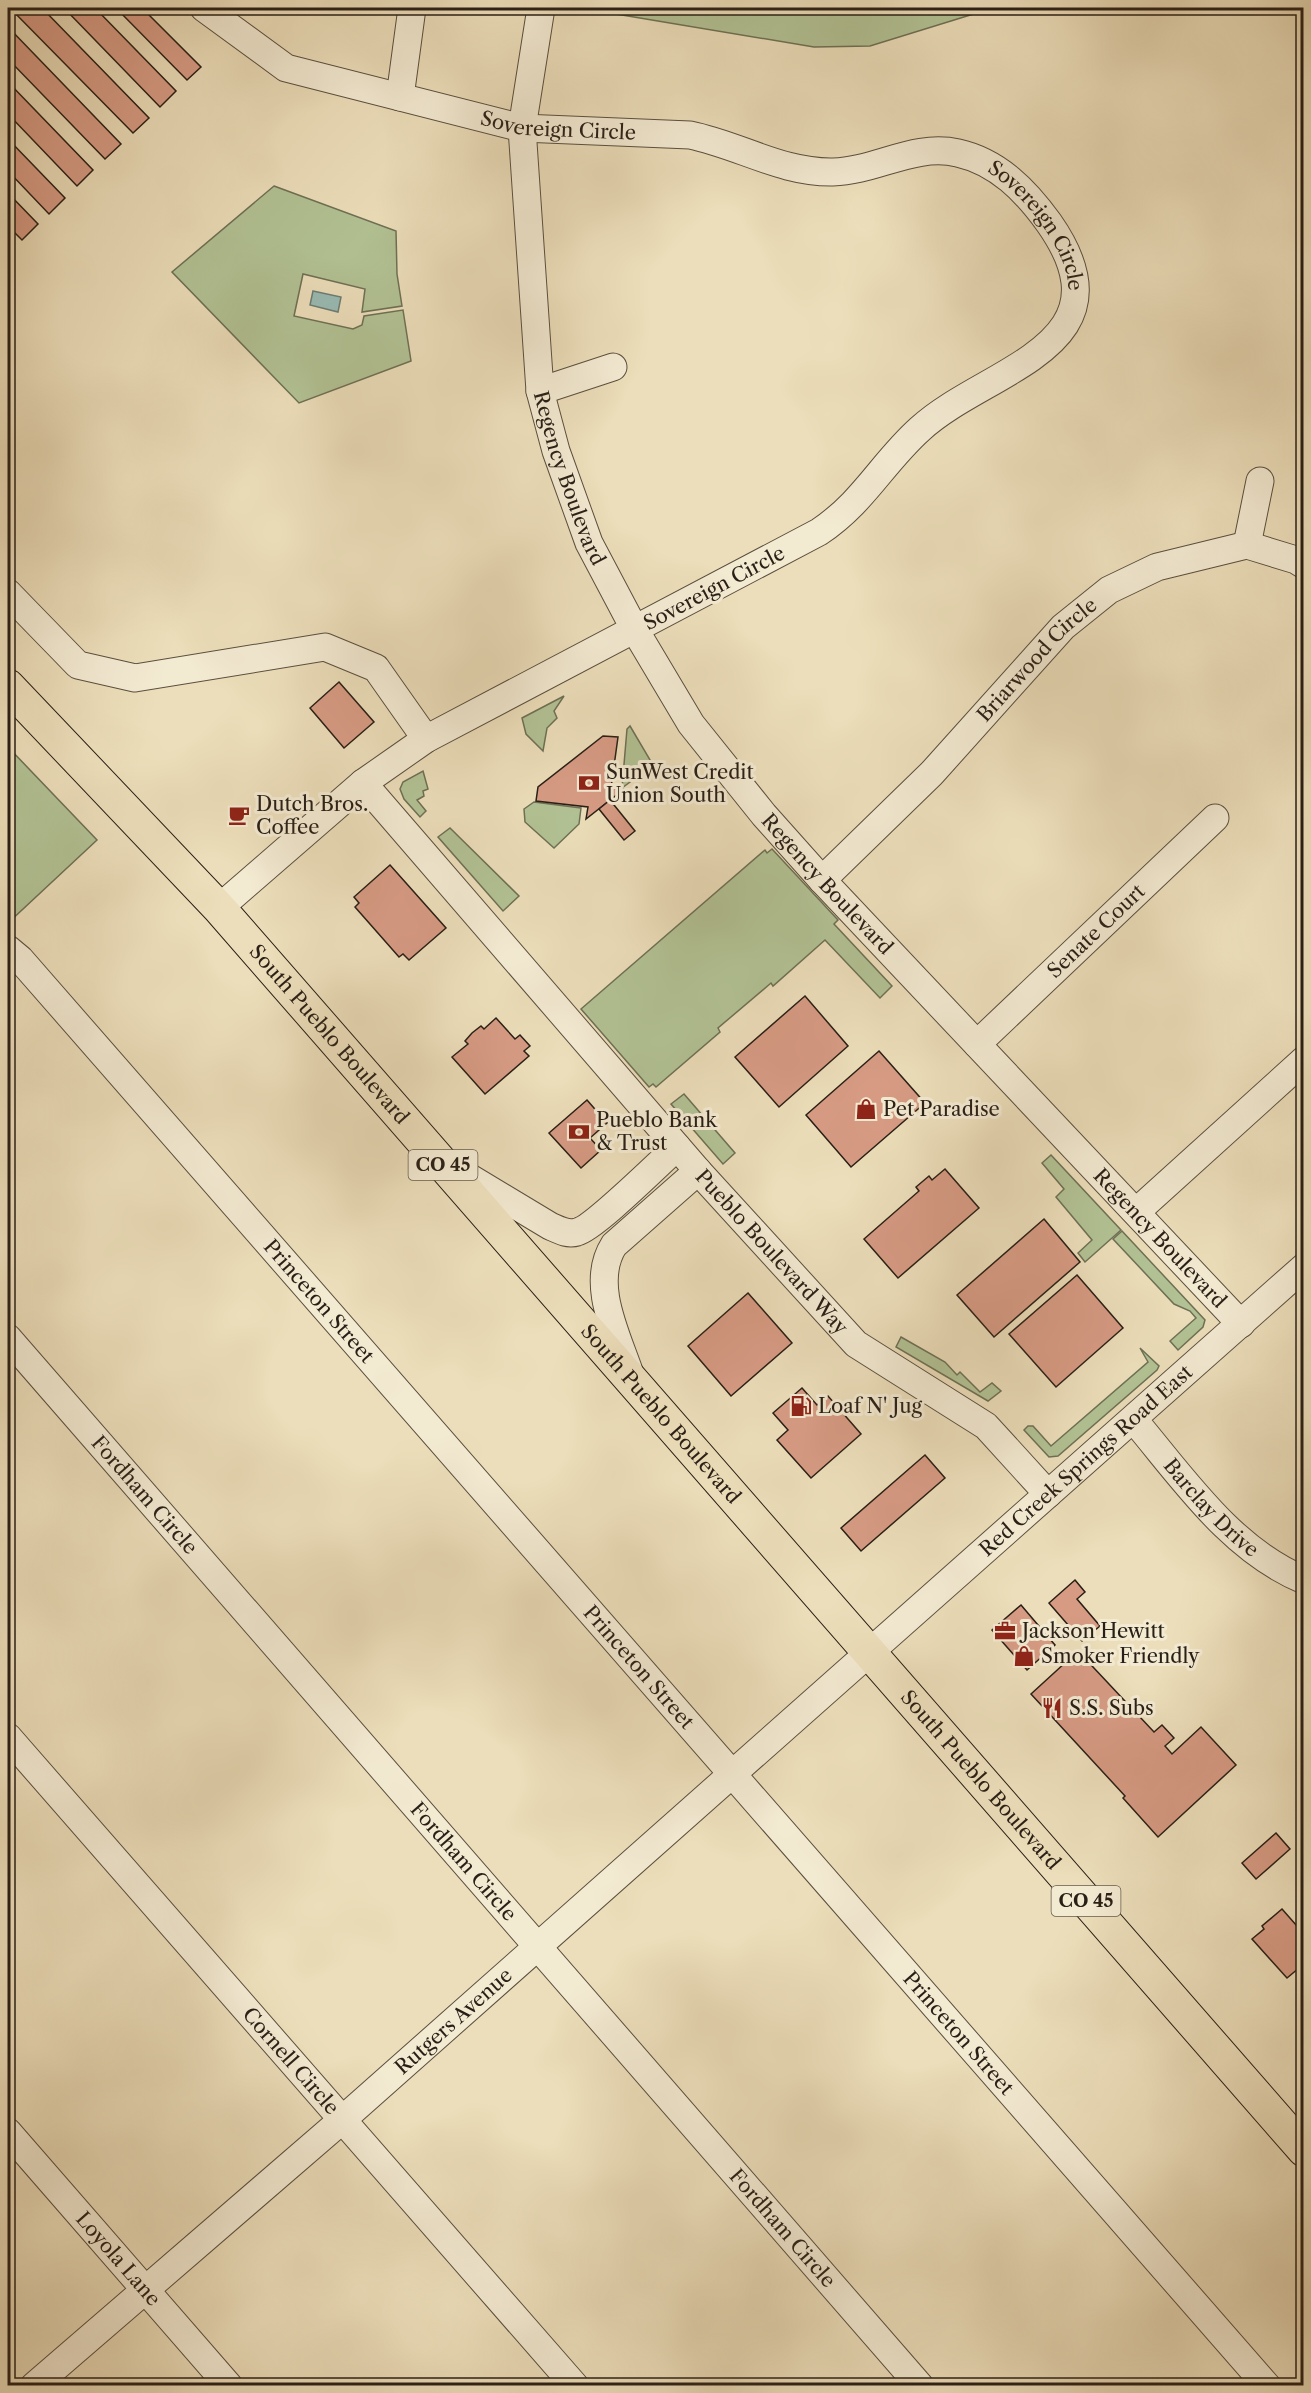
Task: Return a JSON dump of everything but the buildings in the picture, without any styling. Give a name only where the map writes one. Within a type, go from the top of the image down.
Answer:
[{"type":"main road","name":"South Pueblo Boulevard","points":[[8,686],[219,908],[1304,2150]]},
{"type":"street","name":"Sovereign Circle","points":[[204,8],[286,68],[522,128],[690,135],[717,140],[795,169],[817,171],[856,169],[911,153],[937,150],[958,153],[1003,173],[1021,188],[1062,243],[1073,268],[1073,302],[1062,327],[1046,349],[932,419],[919,430],[843,516],[819,532],[635,630],[426,738],[363,783],[219,908]]},
{"type":"street","points":[[400,97],[412,8]]},
{"type":"street","name":"Regency Boulevard","points":[[541,8],[522,128],[540,391],[556,451],[589,543],[635,630],[691,724],[757,806],[822,880],[1241,1324]]},
{"type":"street","points":[[540,391],[613,367]]},
{"type":"street","points":[[1260,481],[1247,545],[1296,560],[1304,565]]},
{"type":"street","name":"Briarwood Circle","points":[[822,880],[932,772],[1063,627],[1109,590],[1157,567],[1247,545]]},
{"type":"street","points":[[8,594],[78,665],[135,678],[325,647],[376,668],[426,738]]},
{"type":"street","name":"Pueblo Boulevard Way","points":[[363,783],[698,1171],[856,1344],[991,1431],[1048,1494]]},
{"type":"street","name":"Senate Court","points":[[977,1044],[1215,818]]},
{"type":"street","name":"Princeton Street","points":[[8,949],[28,968],[1267,2385]]},
{"type":"street","points":[[1136,1212],[1304,1060]]},
{"type":"street","points":[[436,1158],[550,1226],[565,1233],[575,1233],[594,1222],[677,1147]]},
{"type":"street","points":[[633,1384],[607,1305],[603,1269],[607,1255],[614,1245],[698,1171]]},
{"type":"street","name":"Red Creek Springs Road East","points":[[869,1652],[1134,1420],[1304,1267]]},
{"type":"street","name":"Fordham Circle","points":[[8,1338],[921,2385]]},
{"type":"street","name":"Barclay Drive","points":[[1134,1420],[1216,1516],[1248,1548],[1284,1572],[1304,1580]]},
{"type":"street","name":"Rutgers Avenue","points":[[34,2385],[342,2120],[869,1652]]},
{"type":"street","name":"Cornell Circle","points":[[8,1737],[575,2385]]},
{"type":"street","name":"Loyola Lane","points":[[8,2132],[228,2385]]},
{"type":"green space","points":[[580,8],[993,8],[870,46],[814,47]]},
{"type":"green space","points":[[274,186],[396,231],[397,274],[402,306],[362,312],[365,289],[303,274],[294,316],[353,329],[362,325],[364,316],[403,310],[411,361],[299,403],[172,272]]},
{"type":"green space","points":[[564,696],[554,711],[557,718],[547,728],[543,751],[526,734],[522,718]]},
{"type":"green space","points":[[630,726],[653,765],[622,788],[627,729]]},
{"type":"green space","points":[[8,747],[97,840],[8,923]]},
{"type":"green space","points":[[423,771],[428,789],[423,791],[424,796],[417,800],[426,811],[420,817],[404,799],[400,789],[403,782]]},
{"type":"green space","points":[[534,802],[581,808],[579,824],[554,848],[525,822],[524,809]]},
{"type":"green space","points":[[450,828],[519,896],[503,911],[438,837]]},
{"type":"green space","points":[[772,849],[838,920],[834,924],[892,986],[880,998],[825,940],[773,986],[771,983],[718,1028],[720,1032],[656,1087],[653,1084],[649,1087],[581,1009],[765,850],[767,853]]},
{"type":"green space","points":[[684,1094],[735,1153],[723,1164],[671,1104]]},
{"type":"green space","points":[[1051,1155],[1121,1230],[1085,1262],[1078,1253],[1092,1240],[1056,1197],[1064,1189],[1042,1163]]},
{"type":"green space","points":[[1122,1231],[1205,1320],[1203,1327],[1178,1350],[1170,1341],[1196,1318],[1190,1311],[1174,1304],[1113,1239]]},
{"type":"green space","points":[[901,1337],[945,1362],[957,1375],[960,1372],[980,1392],[992,1383],[1001,1391],[988,1401],[896,1347]]},
{"type":"green space","points":[[1140,1348],[1159,1366],[1157,1370],[1058,1456],[1049,1457],[1024,1430],[1028,1426],[1033,1426],[1051,1446],[1148,1362]]},
{"type":"water","points":[[313,291],[341,297],[338,312],[310,305]]},
{"type":"place","name":"SunWest Credit Union South","points":[[589,783]]},
{"type":"place","name":"Dutch Bros. Coffee","points":[[239,815]]},
{"type":"place","name":"Pet Paradise","points":[[866,1109]]},
{"type":"place","name":"Pueblo Bank & Trust","points":[[579,1132]]},
{"type":"place","name":"Loaf N' Jug","points":[[801,1406]]},
{"type":"place","name":"Jackson Hewitt","points":[[1005,1631]]},
{"type":"place","name":"Smoker Friendly","points":[[1024,1656]]},
{"type":"place","name":"S.S. Subs","points":[[1052,1708]]}]
